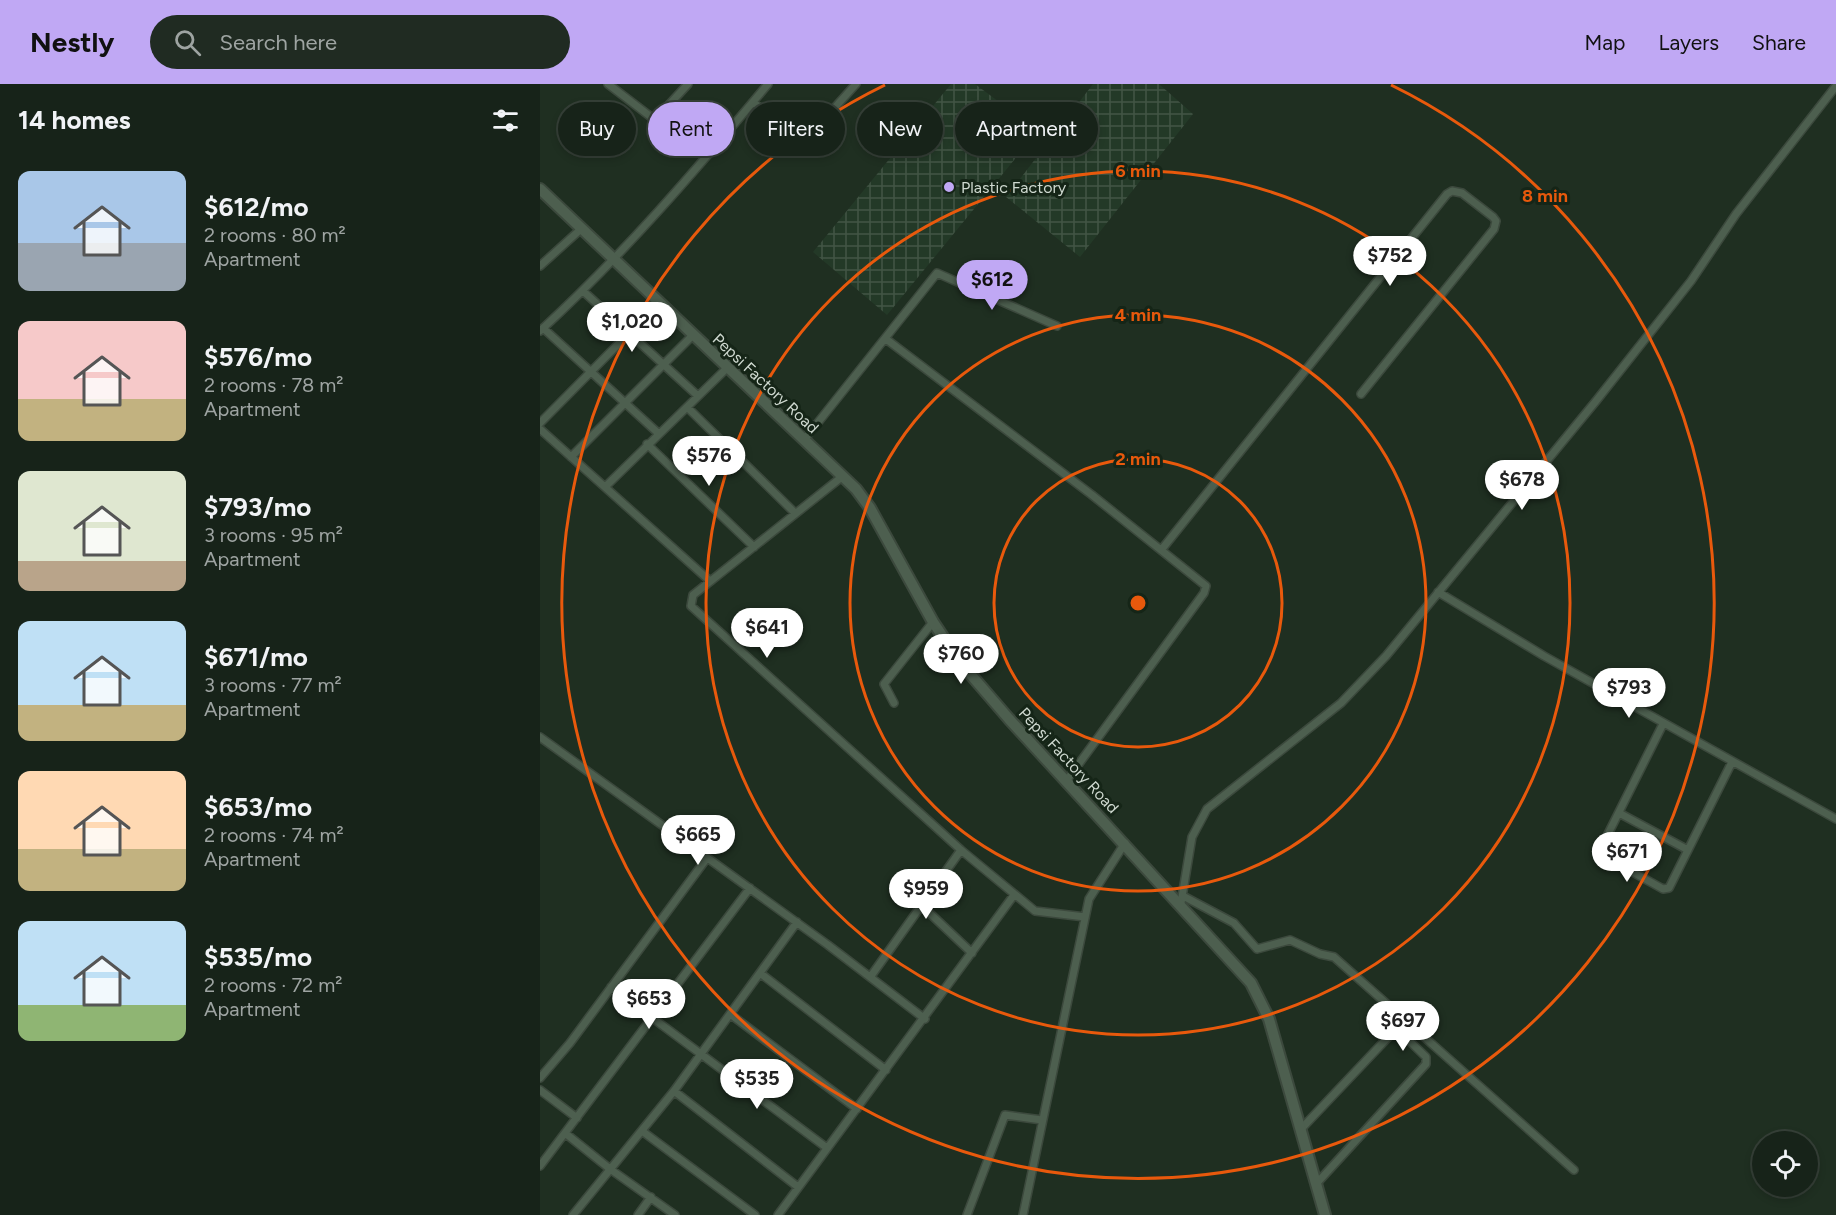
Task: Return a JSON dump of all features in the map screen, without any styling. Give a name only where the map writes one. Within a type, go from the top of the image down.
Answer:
[{"type":"main road","name":"Pepsi Factory Road","points":[[540,189],[612,260],[843,476],[870,508],[933,622],[970,673],[1125,843],[1182,900],[1241,970],[1262,999],[1302,1128],[1325,1215]]},
{"type":"street","points":[[608,84],[655,120],[688,84]]},
{"type":"street","points":[[753,102],[768,84]]},
{"type":"street","points":[[840,102],[856,84]]},
{"type":"street","points":[[1574,1170],[1334,957],[1320,954],[1290,940],[1257,949],[1234,923],[1182,900],[1192,837],[1207,809],[1341,703],[1386,656],[1596,401],[1691,281],[1736,214],[1836,86]]},
{"type":"street","points":[[658,433],[541,330],[583,291],[695,172],[746,110]]},
{"type":"street","points":[[1162,549],[1448,195],[1452,191],[1462,193],[1496,221],[1494,229],[1361,394]]},
{"type":"street","points":[[540,266],[581,229]]},
{"type":"street","points":[[804,440],[937,273],[1057,326]]},
{"type":"street","points":[[583,291],[698,396]]},
{"type":"street","points":[[540,423],[659,303]]},
{"type":"street","points":[[571,457],[693,335]]},
{"type":"street","points":[[885,339],[1204,582],[1204,593],[1067,780]]},
{"type":"street","points":[[604,487],[727,368]]},
{"type":"street","points":[[687,407],[795,513]]},
{"type":"street","points":[[540,429],[710,581]]},
{"type":"street","points":[[647,444],[754,547]]},
{"type":"street","points":[[843,476],[693,595],[691,606],[961,850],[1035,912],[1085,917]]},
{"type":"street","points":[[1438,592],[1544,656],[1836,819]]},
{"type":"street","points":[[894,703],[884,688],[884,684],[933,622]]},
{"type":"street","points":[[1664,724],[1618,813],[1600,854],[1663,889],[1669,888],[1732,762]]},
{"type":"street","points":[[540,737],[871,976],[925,1019]]},
{"type":"street","points":[[1618,813],[1688,850]]},
{"type":"street","points":[[1023,1215],[1089,899],[1125,843]]},
{"type":"street","points":[[871,976],[961,850]]},
{"type":"street","points":[[540,1078],[707,858]]},
{"type":"street","points":[[540,1166],[750,888]]},
{"type":"street","points":[[778,1215],[925,1019],[1014,894]]},
{"type":"street","points":[[921,905],[972,952]]},
{"type":"street","points":[[573,1215],[674,1091],[797,922]]},
{"type":"street","points":[[760,973],[886,1070]]},
{"type":"street","points":[[611,987],[827,1148]]},
{"type":"street","points":[[730,1014],[857,1108]]},
{"type":"street","points":[[1302,1128],[1394,1031],[1398,1030],[1426,1057],[1426,1064],[1406,1089],[1317,1183]]},
{"type":"street","points":[[540,1090],[577,1119]]},
{"type":"street","points":[[674,1091],[798,1187]]},
{"type":"street","points":[[968,1215],[1005,1115],[1042,1120]]},
{"type":"street","points":[[642,1131],[755,1215]]},
{"type":"street","points":[[565,1133],[610,1169],[675,1215]]},
{"type":"street","points":[[638,1215],[651,1197]]},
{"type":"shaded area","points":[[951,84],[975,84],[999,102],[955,102],[955,156],[1017,156],[887,315],[813,252],[892,156],[943,156],[943,102],[936,102]]},
{"type":"shaded area","points":[[1093,84],[1159,84],[1193,114],[1080,257],[1006,197],[1038,156],[1098,156],[1098,102],[1079,102]]},
{"type":"place","name":"Plastic Factory","points":[[949,187]]}]
